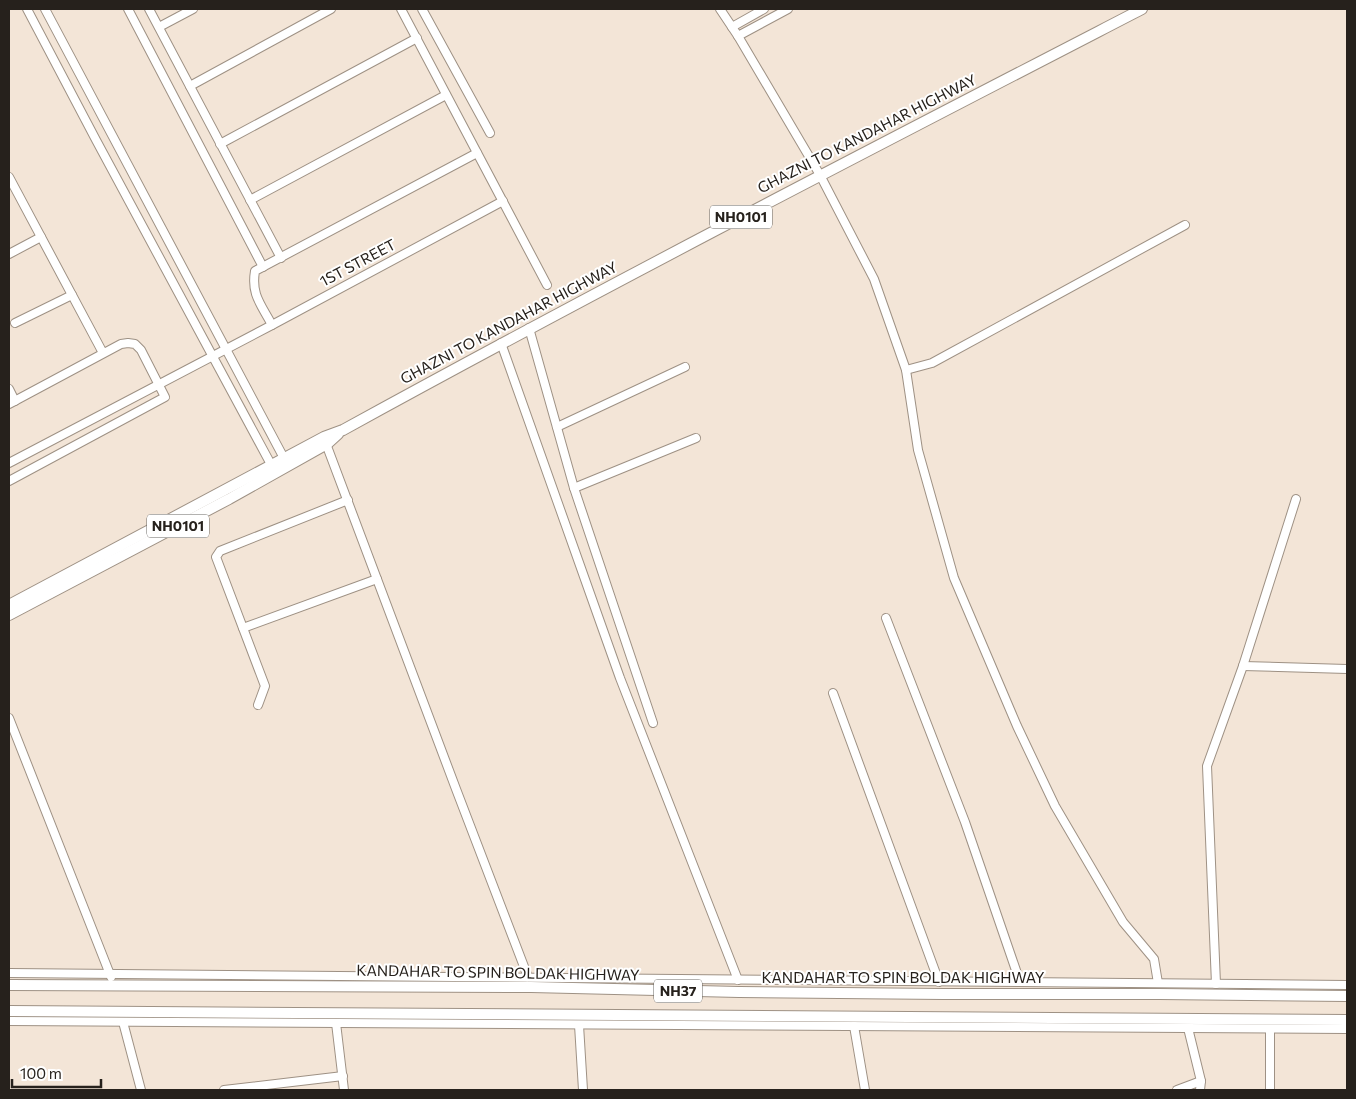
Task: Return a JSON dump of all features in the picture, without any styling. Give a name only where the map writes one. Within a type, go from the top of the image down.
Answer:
[{"type":"highway","name":"GHAZNI TO KANDAHAR HIGHWAY","points":[[9,605],[273,469],[501,343],[820,175],[1142,9]]},
{"type":"highway","name":"GHAZNI TO KANDAHAR HIGHWAY","points":[[9,615],[229,499],[273,469]]},
{"type":"highway","name":"KANDAHAR TO SPIN BOLDAK HIGHWAY","points":[[9,985],[531,987],[739,992],[1347,996]]},
{"type":"highway","name":"NH37","points":[[9,1011],[1347,1020]]},
{"type":"street","points":[[27,9],[273,469]]},
{"type":"street","points":[[45,9],[286,462]]},
{"type":"street","points":[[128,9],[263,267]]},
{"type":"street","points":[[149,9],[280,258]]},
{"type":"street","points":[[159,27],[193,9]]},
{"type":"street","points":[[190,86],[331,9]]},
{"type":"street","points":[[401,9],[547,285]]},
{"type":"street","points":[[422,9],[490,133]]},
{"type":"street","points":[[720,9],[820,175],[874,279],[906,370],[918,450],[954,578],[1017,726],[1055,806],[1123,922],[1154,959],[1158,983]]},
{"type":"street","points":[[732,27],[764,9]]},
{"type":"street","points":[[738,36],[788,9]]},
{"type":"street","points":[[220,144],[417,38]]},
{"type":"street","points":[[250,200],[446,95]]},
{"type":"street","points":[[272,324],[255,293],[255,271],[477,153]]},
{"type":"street","points":[[9,178],[103,353]]},
{"type":"street","name":"1ST STREET","points":[[9,463],[503,201]]},
{"type":"street","points":[[906,370],[932,363],[1185,225]]},
{"type":"street","points":[[9,254],[41,237]]},
{"type":"street","points":[[15,323],[72,295]]},
{"type":"street","points":[[530,328],[574,488],[653,723]]},
{"type":"street","points":[[9,389],[12,402],[103,353],[128,343],[135,344],[141,350],[165,397],[9,481]]},
{"type":"street","points":[[501,343],[620,678],[738,980]]},
{"type":"street","points":[[557,426],[685,368]]},
{"type":"street","points":[[574,488],[696,438]]},
{"type":"street","points":[[325,440],[528,977]]},
{"type":"street","points":[[1216,984],[1207,766],[1243,666],[1296,499]]},
{"type":"street","points":[[258,705],[265,686],[216,557],[220,551],[348,500]]},
{"type":"street","points":[[243,628],[377,579]]},
{"type":"street","points":[[886,618],[965,822],[1020,982]]},
{"type":"street","points":[[1243,666],[1347,669]]},
{"type":"street","points":[[833,693],[939,982]]},
{"type":"street","points":[[9,718],[114,986]]},
{"type":"street","points":[[9,973],[1347,985]]},
{"type":"street","points":[[9,1021],[1347,1029]]},
{"type":"street","points":[[123,1022],[140,1090]]},
{"type":"street","points":[[336,1023],[344,1090]]},
{"type":"street","points":[[579,1025],[583,1090]]},
{"type":"street","points":[[854,1026],[865,1090]]},
{"type":"street","points":[[1188,1028],[1201,1081],[1200,1090]]},
{"type":"street","points":[[1270,1029],[1270,1090]]},
{"type":"street","points":[[224,1090],[343,1076]]},
{"type":"street","points":[[1177,1090],[1201,1081]]}]
